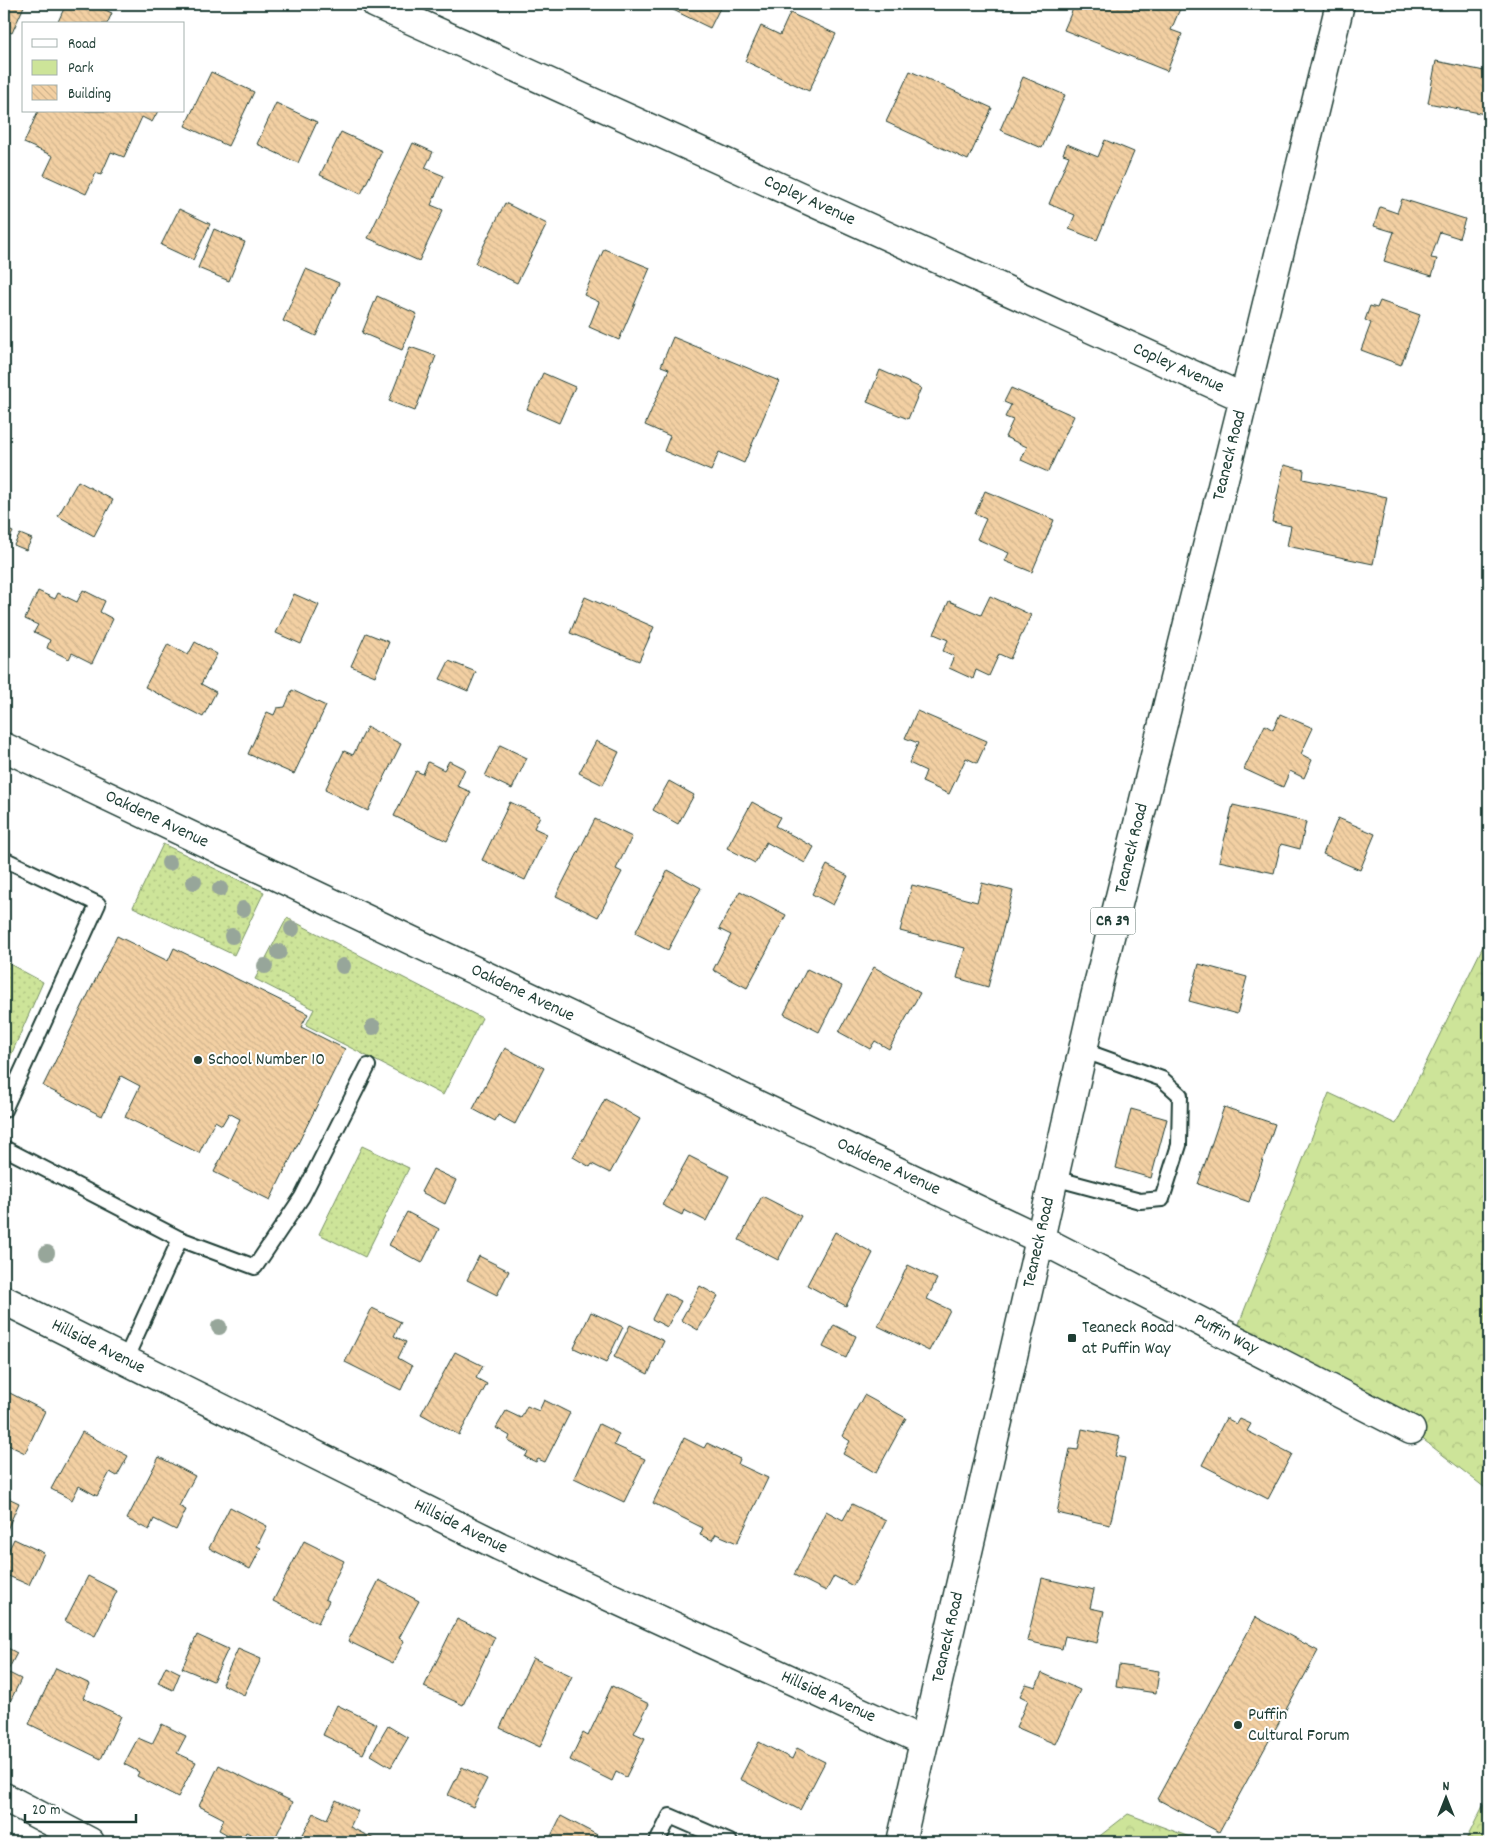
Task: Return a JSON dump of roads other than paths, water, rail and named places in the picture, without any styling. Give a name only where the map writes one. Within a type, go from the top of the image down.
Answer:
[{"type":"street","name":"Copley Avenue","points":[[376,4],[1244,398]]},
{"type":"street","name":"Teaneck Road","points":[[900,1842],[1082,1050],[1340,4]]},
{"type":"street","name":"Oakdene Avenue","points":[[4,747],[1040,1239]]},
{"type":"street","name":"Puffin Way","points":[[1040,1239],[1411,1430]]},
{"type":"street","name":"Hillside Avenue","points":[[4,1300],[499,1546],[924,1741]]},
{"type":"street","points":[[4,1797],[90,1842]]},
{"type":"lane","points":[[4,859],[98,904],[4,1110]]},
{"type":"lane","points":[[1054,1178],[1140,1201],[1162,1199],[1179,1145],[1180,1095],[1162,1079],[1082,1050]]},
{"type":"lane","points":[[4,1148],[180,1238],[255,1268],[302,1197],[368,1066]]},
{"type":"lane","points":[[125,1360],[180,1238]]},
{"type":"lane","points":[[657,1842],[670,1816],[730,1842]]},
{"type":"place","name":"School Number 10","points":[[198,1060]]},
{"type":"place","name":"Teaneck Road at Puffin Way","points":[[1072,1338]]},
{"type":"place","name":"Puffin Cultural Forum","points":[[1238,1725]]}]
